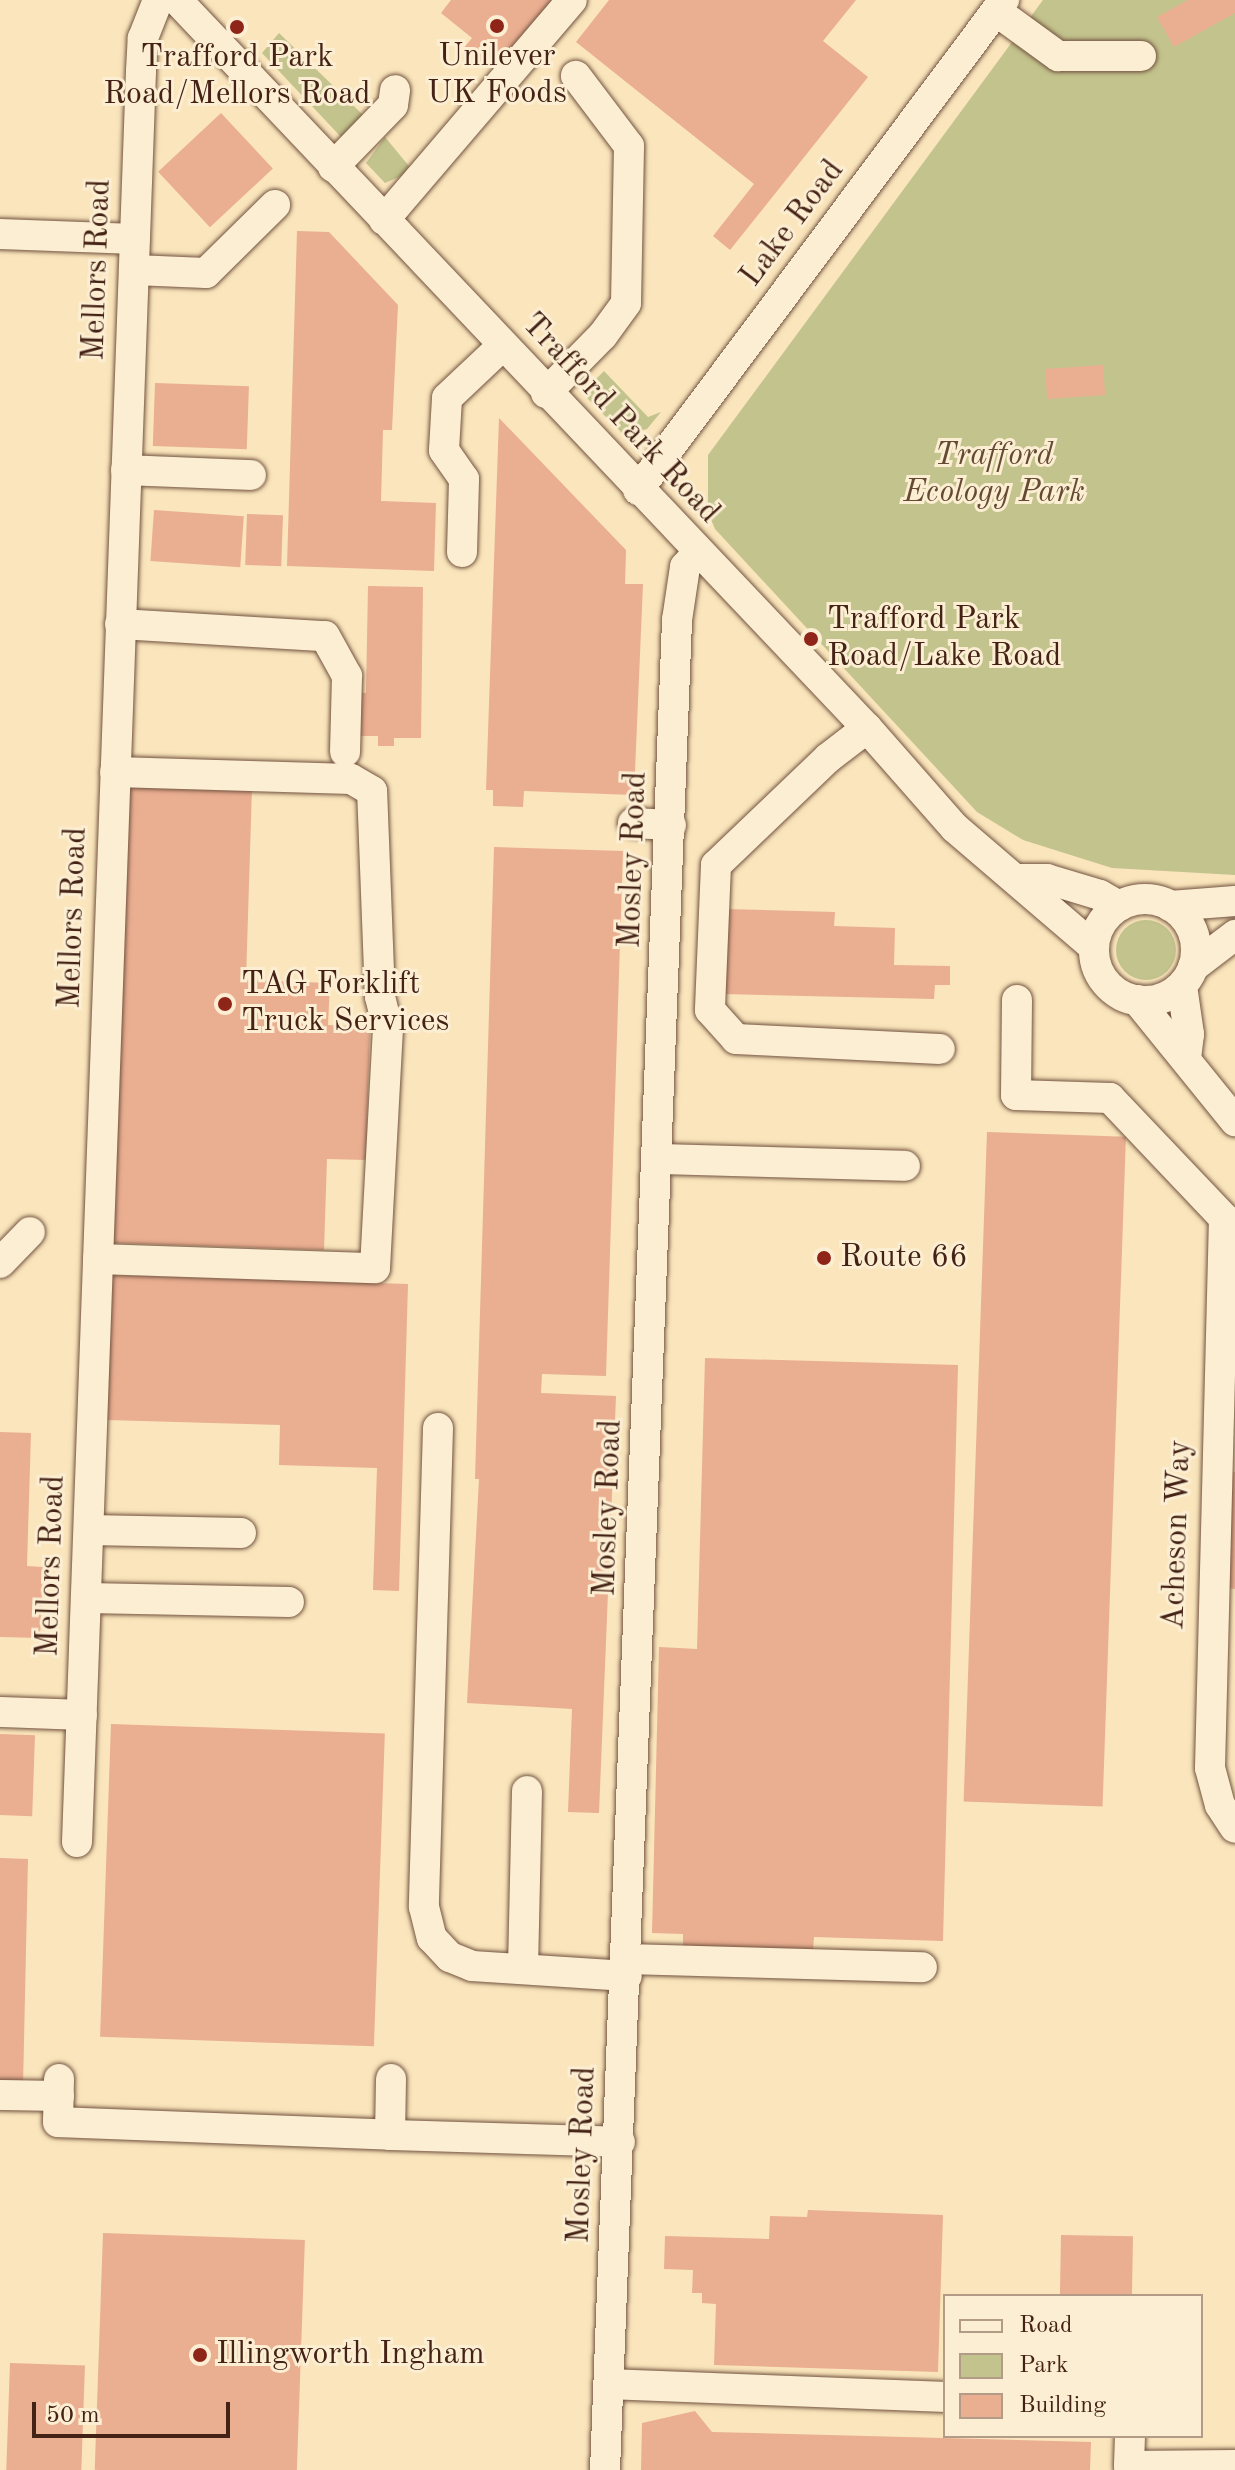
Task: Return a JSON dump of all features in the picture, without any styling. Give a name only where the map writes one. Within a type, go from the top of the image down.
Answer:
[{"type":"street","name":"Mellors Road","points":[[77,1842],[143,38],[158,0]]},
{"type":"street","name":"Trafford Park Road","points":[[177,0],[697,553],[867,728],[955,828],[1019,879],[1046,911],[1082,933],[1094,947]]},
{"type":"street","points":[[384,220],[572,0]]},
{"type":"street","points":[[1000,6],[1058,56],[1141,56]]},
{"type":"street","name":"Lake Road","points":[[638,490],[1000,6]]},
{"type":"street","points":[[546,393],[603,335],[626,303],[629,146],[576,76]]},
{"type":"street","points":[[333,167],[393,105],[395,90]]},
{"type":"street","points":[[134,270],[206,273],[275,205]]},
{"type":"street","points":[[0,234],[135,239]]},
{"type":"street","points":[[462,552],[464,479],[444,450],[447,398],[502,346]]},
{"type":"street","points":[[126,470],[251,475]]},
{"type":"street","name":"Mosley Road","points":[[605,2470],[681,584],[697,553]]},
{"type":"street","points":[[120,624],[325,636],[347,676],[345,752]]},
{"type":"street","points":[[867,728],[828,758],[716,865],[710,1010],[736,1039],[940,1049]]},
{"type":"street","points":[[98,1259],[375,1268],[388,1029],[380,997],[372,791],[351,779],[115,772]]},
{"type":"street","points":[[633,823],[671,825]]},
{"type":"street","points":[[1019,879],[1047,879],[1100,895],[1119,906]]},
{"type":"street","points":[[1231,1103],[1137,1000],[1110,988],[1095,962],[1094,947],[1097,931],[1119,906],[1144,899],[1170,906],[1235,901]]},
{"type":"street","points":[[1170,906],[1193,932],[1188,976],[1189,1034],[1186,1057]]},
{"type":"street","points":[[1137,1000],[1167,996],[1235,935]]},
{"type":"street","name":"Acheson Way","points":[[1017,1000],[1016,1095],[1110,1098],[1224,1218],[1228,1372],[1210,1768],[1220,1805],[1235,1828]]},
{"type":"street","points":[[658,1159],[905,1166]]},
{"type":"street","points":[[0,1263],[30,1232]]},
{"type":"street","points":[[438,1428],[424,1907],[432,1938],[450,1957],[472,1966],[922,1967]]},
{"type":"street","points":[[89,1530],[241,1533]]},
{"type":"street","points":[[87,1598],[289,1602]]},
{"type":"street","points":[[0,1712],[82,1715]]},
{"type":"street","points":[[523,1968],[527,1791]]},
{"type":"street","points":[[390,2135],[391,2079]]},
{"type":"street","points":[[0,2095],[59,2088],[58,2122],[620,2142]]},
{"type":"street","points":[[609,2384],[943,2397]]},
{"type":"street","points":[[1130,2438],[1129,2466],[1235,2465]]},
{"type":"green space","name":"Trafford Ecology Park","points":[[1043,0],[1235,0],[1235,875],[1112,868],[1023,840],[977,812],[715,529],[708,512],[708,455]]},
{"type":"green space","points":[[279,33],[364,116],[341,137],[262,53]]},
{"type":"green space","points":[[385,137],[413,171],[385,183],[366,163]]},
{"type":"green space","points":[[604,371],[648,417],[661,412],[647,429],[624,435],[582,393]]},
{"type":"green space","points":[[1146,920],[1168,928],[1176,950],[1168,972],[1146,980],[1124,972],[1116,950],[1124,928]]},
{"type":"building","name":"Unilever UK Foods","points":[[451,0],[558,0],[506,67],[491,55],[483,65],[463,49],[472,38],[441,13]]},
{"type":"building","points":[[609,0],[856,0],[823,41],[868,77],[730,250],[713,236],[754,184],[576,42]]},
{"type":"building","points":[[1188,0],[1235,0],[1235,13],[1174,47],[1157,17]]},
{"type":"building","points":[[221,113],[273,169],[210,227],[158,172]]},
{"type":"building","points":[[297,231],[329,232],[398,305],[392,430],[383,430],[381,501],[436,503],[434,571],[287,566]]},
{"type":"building","points":[[1103,365],[1105,395],[1047,399],[1045,369]]},
{"type":"building","points":[[155,383],[249,386],[247,449],[153,446]]},
{"type":"building","points":[[499,418],[626,550],[625,584],[643,584],[634,795],[524,791],[523,807],[493,806],[493,790],[486,790]]},
{"type":"building","points":[[154,510],[244,516],[240,567],[150,561]]},
{"type":"building","points":[[247,514],[283,515],[281,566],[245,565]]},
{"type":"building","points":[[368,586],[423,587],[421,738],[394,738],[394,746],[378,746],[378,736],[356,736],[357,693],[366,693]]},
{"type":"building","name":"TAG Forklift Truck Services","points":[[127,784],[252,787],[246,980],[330,983],[328,1025],[370,1027],[366,1160],[327,1159],[324,1250],[112,1243]]},
{"type":"building","points":[[494,847],[623,851],[606,1376],[542,1374],[541,1393],[616,1396],[599,1813],[568,1812],[572,1709],[467,1703],[479,1479],[475,1479]]},
{"type":"building","points":[[725,909],[835,912],[834,926],[895,928],[894,965],[950,966],[950,985],[935,985],[934,999],[723,994]]},
{"type":"building","points":[[987,1132],[1126,1137],[1103,1806],[964,1802]]},
{"type":"building","points":[[112,1275],[408,1284],[399,1591],[373,1590],[377,1468],[279,1465],[280,1425],[107,1420]]},
{"type":"building","points":[[705,1358],[958,1365],[943,1941],[814,1937],[813,1950],[683,1947],[683,1934],[652,1933],[659,1647],[697,1649]]},
{"type":"building","points":[[0,1432],[31,1433],[27,1566],[43,1567],[40,1638],[0,1637]]},
{"type":"building","points":[[1232,1472],[1235,1472],[1235,1589],[1229,1588]]},
{"type":"building","points":[[111,1724],[385,1734],[374,2046],[100,2037]]},
{"type":"building","points":[[0,1734],[35,1735],[32,1816],[0,1815]]},
{"type":"building","points":[[0,1858],[28,1859],[23,2086],[0,2085]]},
{"type":"building","points":[[808,2210],[943,2215],[938,2372],[714,2365],[716,2304],[702,2303],[702,2293],[692,2293],[693,2270],[664,2269],[665,2236],[769,2239],[770,2216],[807,2217]]},
{"type":"building","name":"Illingworth Ingham","points":[[103,2233],[305,2240],[297,2470],[95,2470]]},
{"type":"building","points":[[1061,2235],[1133,2236],[1132,2294],[1060,2294]]},
{"type":"building","points":[[10,2363],[85,2366],[81,2470],[6,2470]]},
{"type":"building","points":[[695,2411],[712,2432],[1091,2442],[1090,2470],[641,2470],[642,2423]]},
{"type":"place","name":"Unilever UK Foods","points":[[497,26]]},
{"type":"place","name":"Trafford Park Road/Mellors Road","points":[[237,27]]},
{"type":"place","name":"Trafford Park Road/Lake Road","points":[[811,639]]},
{"type":"place","name":"TAG Forklift Truck Services","points":[[225,1004]]},
{"type":"place","name":"Route 66","points":[[824,1258]]},
{"type":"place","name":"Illingworth Ingham","points":[[200,2355]]}]
